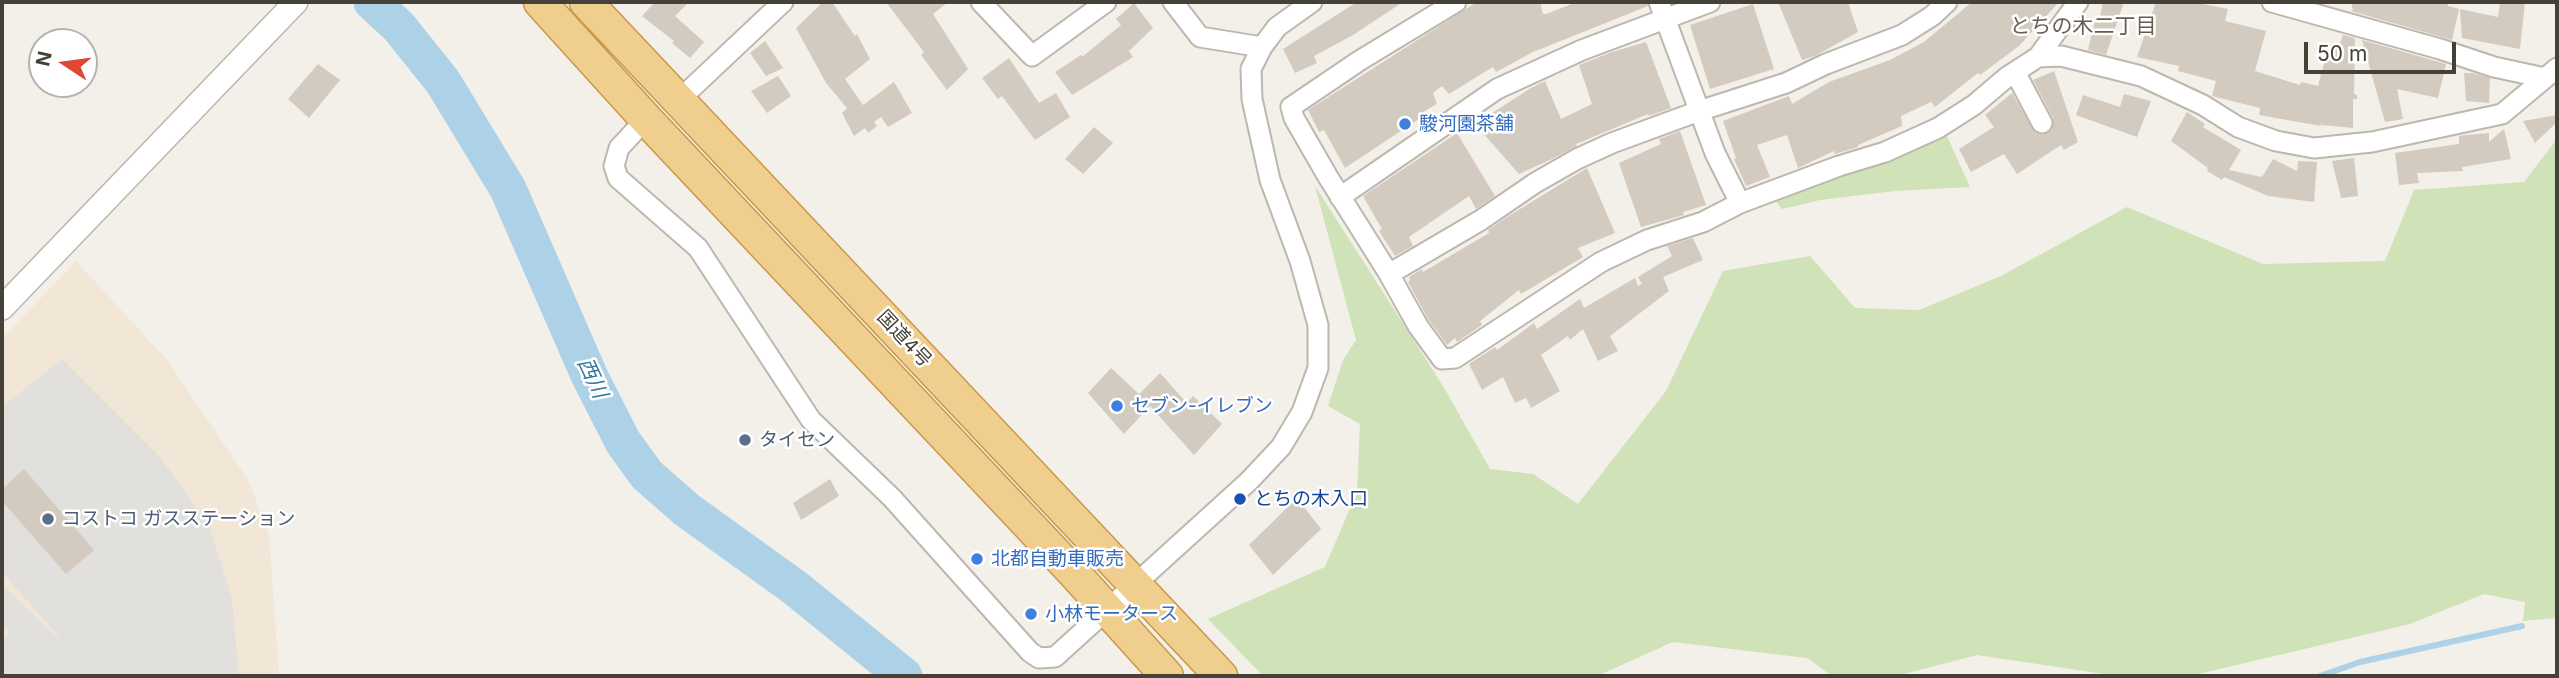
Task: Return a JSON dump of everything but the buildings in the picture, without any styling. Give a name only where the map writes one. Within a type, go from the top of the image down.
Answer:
[{"type":"highway","name":"国道4号","points":[[540,2],[1167,676]]},
{"type":"highway","name":"国道4号","points":[[586,2],[1221,676]]},
{"type":"street","points":[[2,308],[296,2]]},
{"type":"street","points":[[679,100],[783,2]]},
{"type":"street","points":[[981,2],[1032,56],[1106,2]]},
{"type":"street","points":[[1080,20],[1096,2]]},
{"type":"street","points":[[1173,2],[1200,37],[1262,47]]},
{"type":"street","points":[[646,119],[619,148],[614,166],[618,178],[698,248],[811,420],[891,498],[1030,652],[1039,658],[1055,657],[1250,481],[1281,447],[1302,412],[1318,368],[1318,325],[1300,261],[1270,180],[1251,99],[1251,69],[1262,47],[1277,27],[1312,2]]},
{"type":"street","points":[[1456,2],[1359,61],[1291,107],[1294,118],[1340,197],[1442,359],[1455,358],[1601,262],[1647,240],[1703,222],[1740,203],[1839,166],[1885,152],[1938,128],[2038,57],[2078,2]]},
{"type":"street","points":[[1340,197],[1497,89],[1582,50],[1623,36],[1662,10],[1710,2]]},
{"type":"street","points":[[1389,274],[1577,159],[1699,111],[1786,83],[1826,64],[1902,35],[1932,16],[1947,2]]},
{"type":"street","points":[[2272,2],[2299,5],[2494,67],[2551,73]]},
{"type":"street","points":[[1662,10],[1715,153],[1740,203]]},
{"type":"street","points":[[2038,57],[2061,56],[2141,76],[2203,106],[2238,127],[2276,141],[2314,148],[2372,142],[2502,114],[2551,73]]},
{"type":"street","points":[[2015,72],[2042,123]]},
{"type":"shaded area","points":[[76,261],[168,361],[248,480],[269,534],[279,676],[2,676],[2,339]]},
{"type":"shaded area","points":[[62,359],[160,457],[209,525],[232,599],[239,676],[2,676],[2,638],[10,632],[2,624],[2,585],[66,645],[2,572],[2,407]]},
{"type":"green space","points":[[1946,134],[1970,187],[1895,191],[1820,200],[1782,209],[1776,201]]},
{"type":"green space","points":[[2557,139],[2557,618],[2523,621],[2525,602],[2484,594],[2410,624],[2190,676],[2118,676],[1977,655],[1896,676],[1832,676],[1807,658],[1673,642],[1597,676],[1263,676],[1208,619],[1325,567],[1357,492],[1360,424],[1328,406],[1343,360],[1356,340],[1315,186],[1443,386],[1490,469],[1533,474],[1578,504],[1666,391],[1723,271],[1810,256],[1855,308],[1919,310],[2001,276],[2127,207],[2263,264],[2385,261],[2414,190],[2524,182]]},
{"type":"waterway","name":"西川","points":[[372,2],[399,27],[443,82],[508,189],[589,375],[623,442],[647,475],[687,510],[794,587],[904,676]]},
{"type":"waterway","points":[[2320,676],[2360,662],[2522,626]]},
{"type":"place","name":"駿河園茶舗","points":[[1405,124]]},
{"type":"place","name":"セブン-イレブン","points":[[1117,406]]},
{"type":"place","name":"タイセン","points":[[745,440]]},
{"type":"place","name":"とちの木入口","points":[[1240,499]]},
{"type":"place","name":"コストコ ガスステーション","points":[[48,519]]},
{"type":"place","name":"北都自動車販売","points":[[977,559]]},
{"type":"place","name":"小林モータース","points":[[1031,614]]},
{"type":"district","name":"とちの木二丁目","points":[[2083,27]]}]
